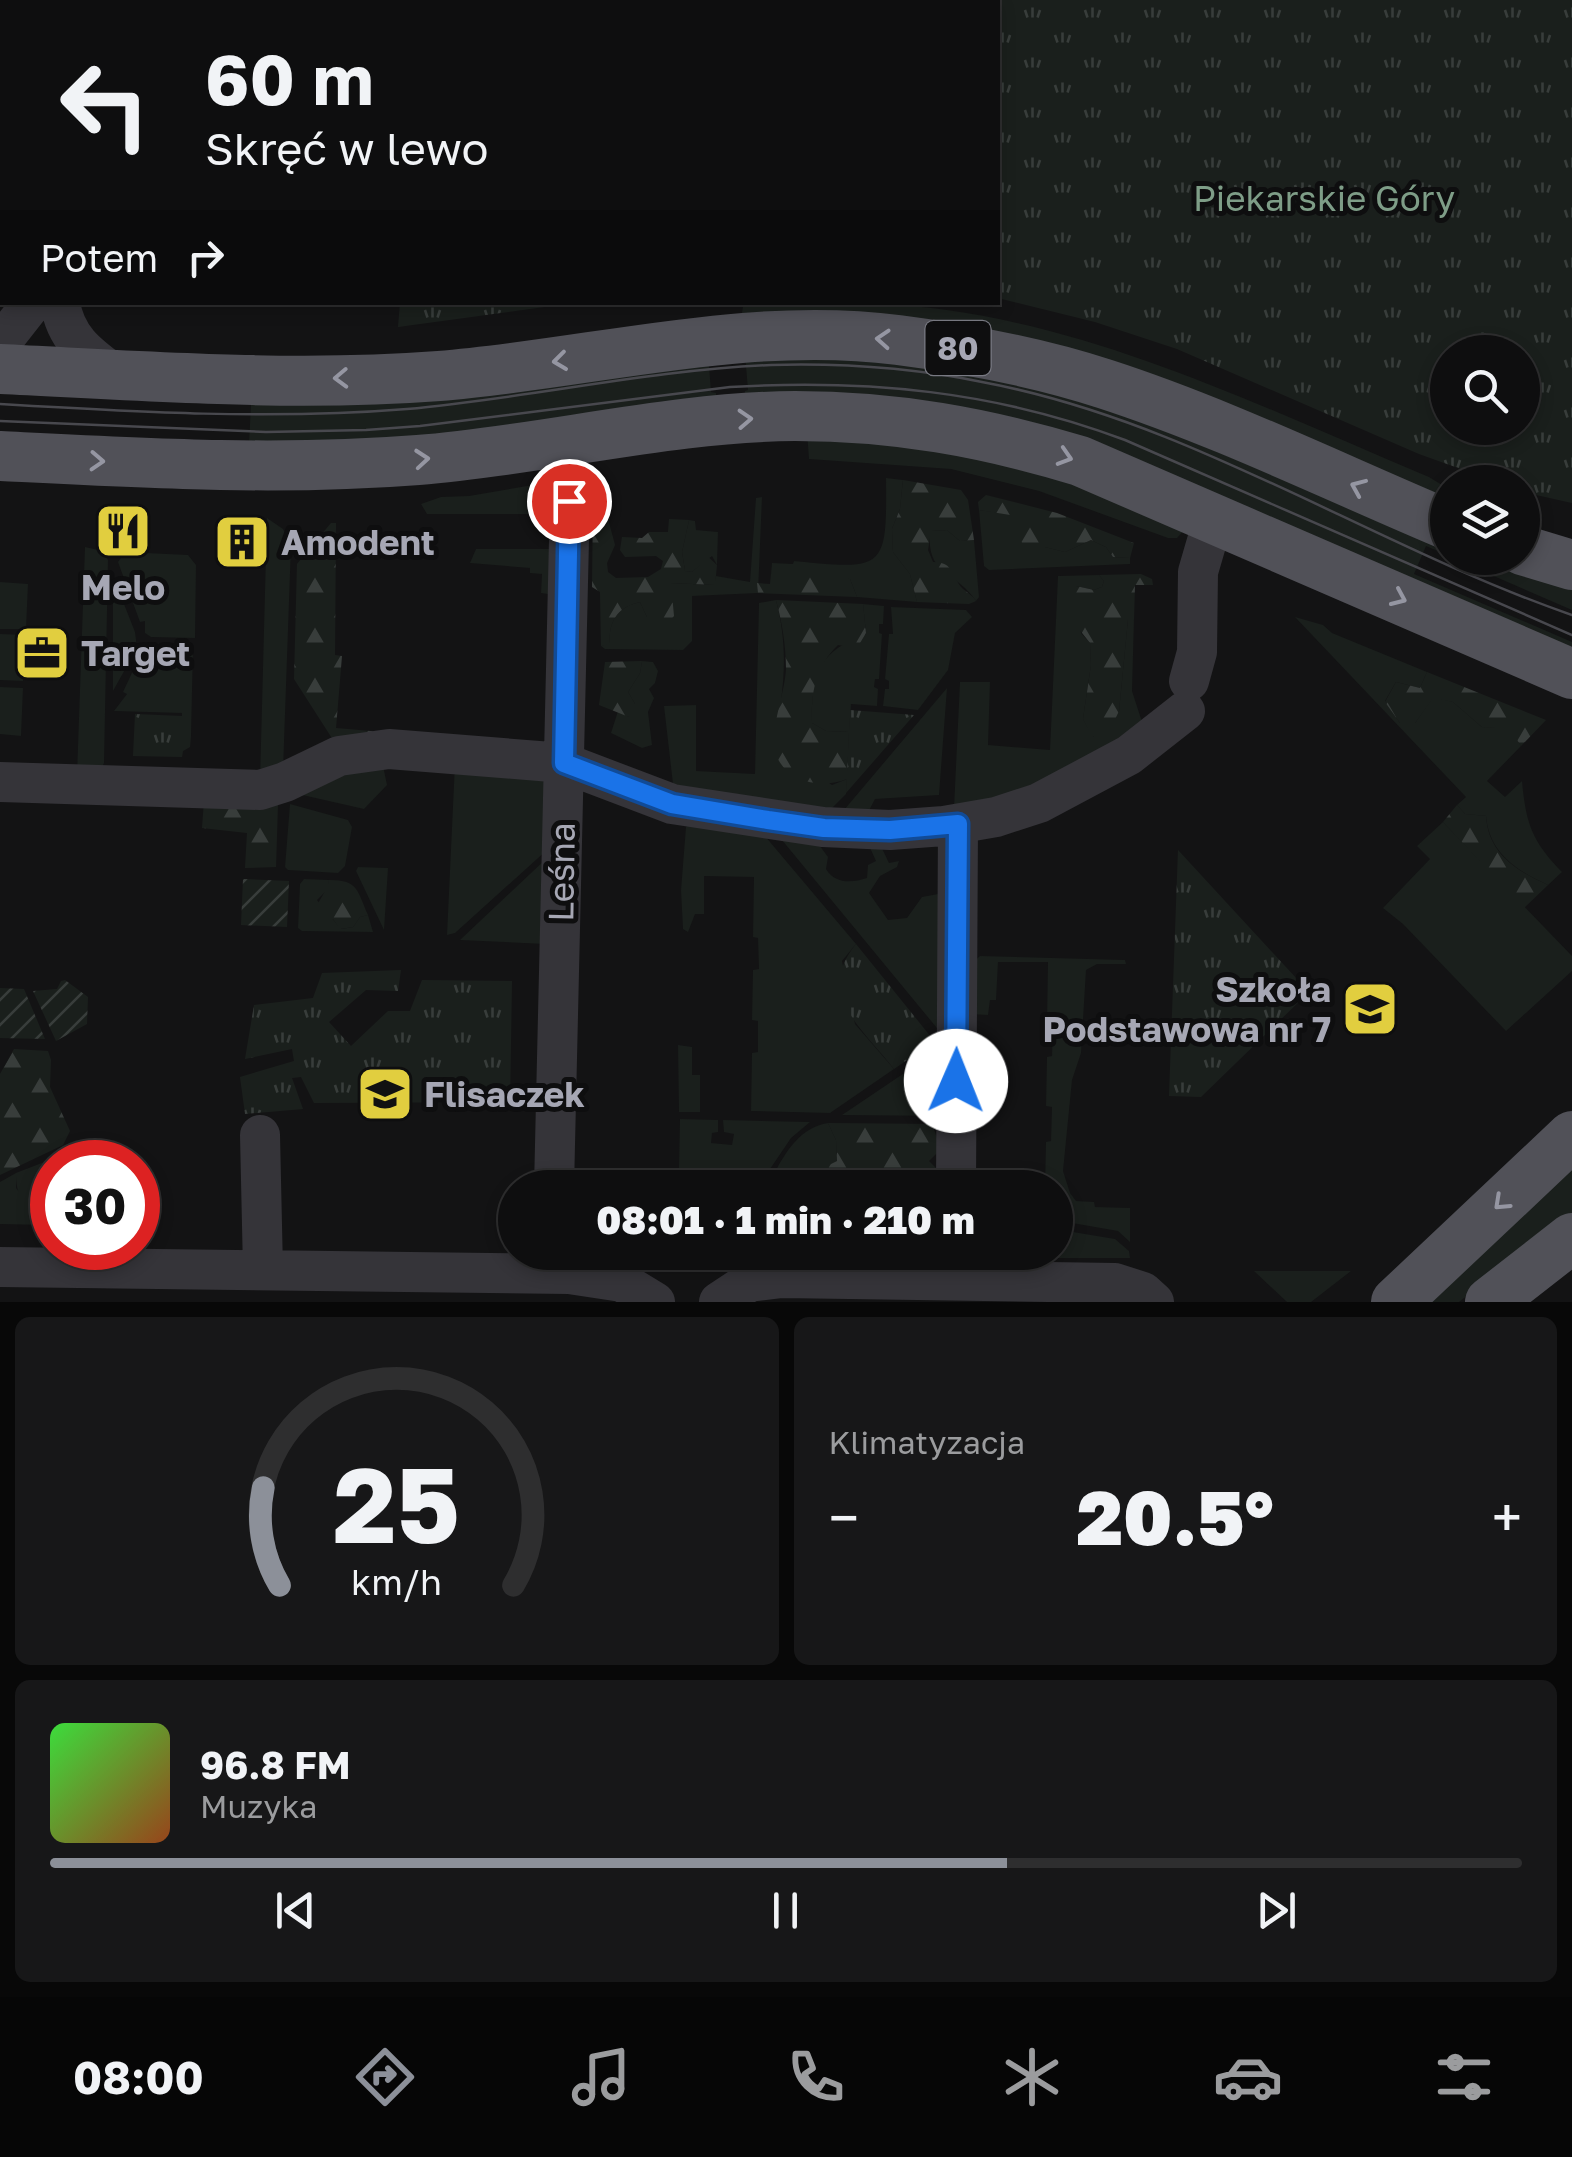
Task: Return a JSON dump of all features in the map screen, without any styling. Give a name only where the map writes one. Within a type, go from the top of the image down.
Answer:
[{"type":"main road","name":"80","points":[[0,370],[258,381],[439,376],[773,337],[893,339],[1020,360],[1104,384],[1165,405],[1430,517]]},
{"type":"main road","name":"80","points":[[0,456],[228,467],[331,465],[421,460],[732,420],[793,416],[944,426],[1080,461],[1572,674]]},
{"type":"main road","points":[[1540,555],[1572,565]]},
{"type":"main road","points":[[1396,1302],[1572,1136]]},
{"type":"main road","points":[[1490,1302],[1572,1238]]},
{"type":"street","points":[[0,344],[31,305]]},
{"type":"street","points":[[60,305],[63,320],[78,348],[114,374]]},
{"type":"street","name":"Leśna","points":[[554,1170],[570,496]]},
{"type":"street","points":[[0,782],[260,790],[273,788],[339,756],[389,749],[564,763],[672,804],[824,828],[890,830],[958,824],[1039,804],[1076,786],[1129,755],[1187,696],[1196,652],[1198,572],[1214,516]]},
{"type":"street","points":[[956,1170],[958,824]]},
{"type":"street","points":[[260,1135],[263,1270]]},
{"type":"street","points":[[0,1267],[263,1270],[498,1265]]},
{"type":"street","points":[[575,1270],[622,1282],[655,1302]]},
{"type":"street","points":[[719,1302],[749,1282],[782,1278],[1115,1283],[1143,1292],[1154,1302]]},
{"type":"green space","name":"Piekarskie Góry","points":[[1000,0],[1572,0],[1572,503],[1540,496],[1540,465],[1450,465],[1177,349],[1095,322],[1000,298]]},
{"type":"green space","points":[[400,305],[558,305],[398,327]]},
{"type":"green space","points":[[746,305],[922,307],[1010,321],[1072,337],[1193,378],[1429,477],[1430,495],[1165,383],[741,317]]},
{"type":"green space","points":[[810,353],[1045,383],[1430,537],[1430,548],[1426,546],[1414,574],[1572,642],[1572,656],[1168,476],[745,400],[745,354]]},
{"type":"green space","points":[[709,365],[716,404],[408,444],[249,444],[251,404]]},
{"type":"green space","points":[[807,432],[1030,464],[1186,528],[1177,538],[1168,538],[1039,491],[951,469],[809,459]]},
{"type":"green space","points":[[886,478],[903,480],[900,509],[892,529],[893,552],[910,574],[917,602],[857,597],[850,579],[771,574],[772,563],[847,565],[874,557],[885,531]]},
{"type":"green space","points":[[562,480],[551,514],[427,514],[421,504],[441,497]]},
{"type":"green space","points":[[903,480],[961,490],[968,500],[974,540],[960,541],[947,530],[931,531],[928,550],[933,562],[949,567],[976,601],[917,602],[910,574],[893,552],[892,529],[900,509]]},
{"type":"green space","points":[[986,495],[1057,513],[1134,543],[1130,558],[1113,557],[1106,547],[1091,540],[1065,552],[1045,547],[1028,551],[1017,536],[1023,517],[979,510],[978,502]]},
{"type":"green space","points":[[762,497],[758,593],[692,596],[692,641],[683,650],[601,646],[610,643],[611,628],[620,611],[640,602],[647,617],[671,583],[714,585],[716,576],[750,582],[756,498]]},
{"type":"green space","points":[[593,504],[604,504],[615,545],[607,563],[608,572],[616,578],[648,577],[661,569],[663,561],[656,556],[625,557],[620,550],[622,537],[642,538],[649,532],[668,532],[669,519],[689,520],[682,552],[685,571],[692,572],[706,555],[717,565],[715,585],[671,583],[674,616],[666,625],[656,626],[640,602],[632,604],[616,616],[610,644],[601,646],[600,592],[592,587]]},
{"type":"green space","points":[[979,510],[1023,516],[1045,547],[1065,552],[1091,540],[1106,547],[1113,557],[1130,558],[1130,564],[989,570],[984,566]]},
{"type":"green space","points":[[267,518],[283,529],[291,545],[283,771],[260,781],[266,554],[262,553]]},
{"type":"green space","points":[[689,520],[695,521],[696,530],[718,532],[717,565],[712,556],[692,572],[685,571],[682,552]]},
{"type":"green space","points":[[331,523],[336,523],[335,655],[342,656],[336,728],[405,734],[337,746],[294,679],[297,564]]},
{"type":"green space","points":[[947,530],[960,541],[974,540],[979,597],[976,601],[933,557],[930,531]]},
{"type":"green space","points":[[85,547],[103,551],[108,560],[104,763],[98,775],[77,775]]},
{"type":"green space","points":[[476,549],[551,549],[548,594],[541,593],[542,574],[530,573],[530,568],[470,563]]},
{"type":"green space","points":[[125,552],[188,555],[196,565],[195,638],[151,637],[145,633],[145,621],[140,622],[118,562]]},
{"type":"green space","points":[[835,572],[850,579],[857,597],[758,593],[757,583],[770,584],[771,574]]},
{"type":"green space","points":[[1141,574],[1152,579],[1153,585],[1135,585],[1134,619],[1128,619],[1119,711],[1109,732],[1092,737],[1083,719],[1091,665],[1090,643],[1071,619],[1068,596],[1076,586],[1094,590],[1102,587],[1104,581],[1099,575]]},
{"type":"green space","points":[[1099,575],[1104,581],[1102,587],[1094,590],[1076,586],[1081,633],[1090,643],[1091,665],[1083,719],[1093,737],[1119,711],[1128,619],[1134,619],[1132,691],[1142,722],[1065,781],[954,808],[960,682],[990,682],[988,745],[1050,750],[1058,576]]},
{"type":"green space","points":[[1491,575],[1529,575],[1572,589],[1572,610]]},
{"type":"green space","points":[[113,576],[135,632],[137,648],[113,691]]},
{"type":"green space","points":[[0,582],[28,584],[26,629],[0,629]]},
{"type":"green space","points":[[776,600],[784,656],[774,746],[832,785],[847,779],[846,794],[822,818],[673,784],[664,706],[696,705],[696,771],[755,774],[759,603]]},
{"type":"green space","points":[[776,600],[863,604],[866,633],[857,648],[838,645],[830,653],[819,671],[812,701],[812,723],[826,731],[849,732],[847,779],[824,783],[802,780],[777,758],[774,737],[786,669]]},
{"type":"green space","points":[[863,604],[884,606],[883,624],[879,624],[879,679],[875,679],[874,687],[878,689],[877,706],[851,704],[849,732],[826,731],[812,723],[816,678],[837,648],[866,634]]},
{"type":"green space","points":[[891,607],[966,610],[972,617],[955,633],[948,670],[918,710],[883,706],[885,689],[889,689],[885,679],[889,634],[893,634]]},
{"type":"green space","points":[[1295,617],[1323,625],[1332,633],[1427,672],[1420,688],[1396,682],[1385,701],[1400,723],[1415,723],[1433,697],[1453,702],[1482,727],[1511,728],[1521,746],[1487,781],[1505,797],[1522,781],[1532,831],[1562,872],[1548,885],[1506,859],[1493,840],[1486,816],[1465,814],[1457,805],[1466,797]]},
{"type":"green space","points":[[0,634],[25,635],[23,681],[0,680]]},
{"type":"green space","points":[[150,643],[193,647],[191,736],[182,737],[182,713],[114,711],[127,694],[123,692],[144,647]]},
{"type":"green space","points":[[642,661],[653,662],[658,671],[649,689],[654,698],[648,712],[652,745],[642,748],[611,733],[618,711],[629,717],[635,704],[628,692],[640,673]]},
{"type":"green space","points":[[642,661],[640,673],[628,692],[635,704],[635,715],[629,717],[599,705],[605,662]]},
{"type":"green space","points":[[1427,672],[1546,720],[1521,746],[1510,729],[1482,727],[1453,702],[1433,698],[1415,723],[1400,723],[1385,702],[1396,682],[1420,688]]},
{"type":"green space","points":[[0,687],[23,688],[21,736],[0,734]]},
{"type":"green space","points":[[947,688],[939,795],[875,799],[863,822],[844,810]]},
{"type":"green space","points":[[850,710],[914,715],[846,793]]},
{"type":"green space","points":[[135,714],[182,716],[182,736],[191,736],[190,747],[182,757],[133,756]]},
{"type":"green space","points":[[455,763],[544,768],[548,849],[455,933],[447,935]]},
{"type":"green space","points":[[383,766],[387,785],[364,809],[298,794],[314,778]]},
{"type":"green space","points":[[204,801],[278,803],[276,867],[245,868],[247,833],[202,828]]},
{"type":"green space","points":[[290,804],[348,820],[352,827],[345,866],[338,873],[285,867]]},
{"type":"green space","points":[[1457,805],[1465,814],[1486,816],[1492,840],[1506,859],[1548,885],[1524,908],[1443,822]]},
{"type":"green space","points":[[1443,822],[1572,956],[1572,971],[1506,1031],[1383,908],[1430,859],[1417,846]]},
{"type":"green space","points":[[691,823],[760,830],[856,944],[842,961],[855,1024],[894,1069],[830,1113],[751,1111],[752,1053],[758,1052],[758,1021],[752,1020],[753,970],[759,969],[758,938],[753,937],[754,877],[704,876],[704,914],[695,914],[688,932],[683,929],[681,890],[686,827]]},
{"type":"green space","points":[[777,834],[811,834],[828,857],[826,869],[830,874],[850,881],[867,878],[868,865],[876,861],[866,839],[877,838],[889,863],[899,861],[897,867],[880,876],[869,893],[888,920],[907,918],[922,897],[938,894],[941,1033]]},
{"type":"green space","points":[[1178,850],[1309,992],[1201,1097],[1169,1096]]},
{"type":"green space","points":[[548,857],[545,944],[460,940]]},
{"type":"green space","points":[[358,867],[388,868],[384,930],[356,871]]},
{"type":"green space","points":[[243,879],[289,881],[287,927],[241,925]]},
{"type":"green space","points":[[304,879],[329,880],[328,889],[317,900],[341,929],[353,927],[360,917],[368,915],[373,932],[298,928],[300,884]]},
{"type":"green space","points":[[329,880],[346,882],[359,893],[368,915],[360,917],[353,927],[340,929],[333,919],[322,919],[315,913]]},
{"type":"green space","points":[[856,944],[931,1037],[925,1048],[894,1069],[858,1025],[842,995],[840,979]]},
{"type":"green space","points":[[980,956],[1125,960],[1126,964],[1097,964],[1086,970],[1081,1053],[1072,1080],[1063,1170],[1045,1170],[1052,1107],[1046,1106],[1047,1057],[1052,1056],[1053,1024],[1047,1022],[1048,962],[998,962],[996,1000],[990,1000],[988,1015],[969,1014],[969,966]]},
{"type":"green space","points":[[401,970],[398,991],[366,990],[329,1022],[351,1046],[388,1011],[410,1011],[422,980],[512,981],[510,1102],[314,1103],[301,1077],[292,1078],[303,1109],[245,1114],[240,1077],[294,1061],[292,1049],[245,1059],[254,1005],[313,998],[322,973]]},
{"type":"green space","points":[[65,980],[88,997],[87,1024],[56,1041],[33,991],[57,989]]},
{"type":"green space","points":[[0,988],[24,989],[45,1039],[0,1038]]},
{"type":"green space","points":[[678,1045],[692,1047],[692,1075],[700,1075],[700,1112],[679,1112]]},
{"type":"green space","points":[[14,1049],[48,1051],[50,1087],[70,1131],[66,1140],[30,1140],[30,1161],[0,1175],[0,1074]]},
{"type":"green space","points":[[940,1052],[946,1116],[842,1115],[934,1053]]},
{"type":"green space","points":[[680,1119],[718,1120],[718,1132],[712,1133],[711,1143],[732,1145],[734,1134],[724,1132],[723,1120],[810,1122],[791,1138],[769,1170],[679,1168]]},
{"type":"green space","points":[[828,1123],[836,1140],[837,1161],[824,1170],[776,1170],[789,1149],[818,1125]]},
{"type":"green space","points":[[828,1123],[932,1124],[937,1153],[929,1161],[936,1170],[822,1170],[837,1161],[836,1140]]},
{"type":"green space","points":[[1572,1161],[1572,1213],[1459,1302],[1422,1302]]},
{"type":"green space","points":[[30,1168],[30,1205],[17,1187],[16,1173]]},
{"type":"green space","points":[[16,1173],[16,1188],[30,1204],[30,1225],[0,1224],[0,1182]]},
{"type":"green space","points":[[1073,1197],[1076,1201],[1094,1202],[1095,1207],[1130,1208],[1130,1242],[1118,1231],[1073,1223]]},
{"type":"green space","points":[[1073,1232],[1115,1239],[1129,1251],[1130,1258],[1073,1258]]},
{"type":"green space","points":[[1254,1271],[1351,1271],[1311,1302],[1287,1302]]},
{"type":"tram line","points":[[0,404],[305,414],[453,404],[725,368],[824,365],[930,373],[1059,400],[1135,425],[1498,587],[1572,615]]},
{"type":"tram line","points":[[0,421],[266,432],[366,430],[730,387],[832,385],[930,392],[1028,410],[1125,440],[1572,635]]},
{"type":"place","name":"Melo","points":[[123,531]]},
{"type":"place","name":"Amodent","points":[[242,542]]},
{"type":"place","name":"Target","points":[[42,653]]},
{"type":"place","name":"Szkoła Podstawowa nr 7","points":[[1370,1009]]},
{"type":"place","name":"Flisaczek","points":[[385,1094]]},
{"type":"route","points":[[569,501],[564,763],[672,804],[768,820],[824,828],[890,830],[958,824],[956,1081]]}]
